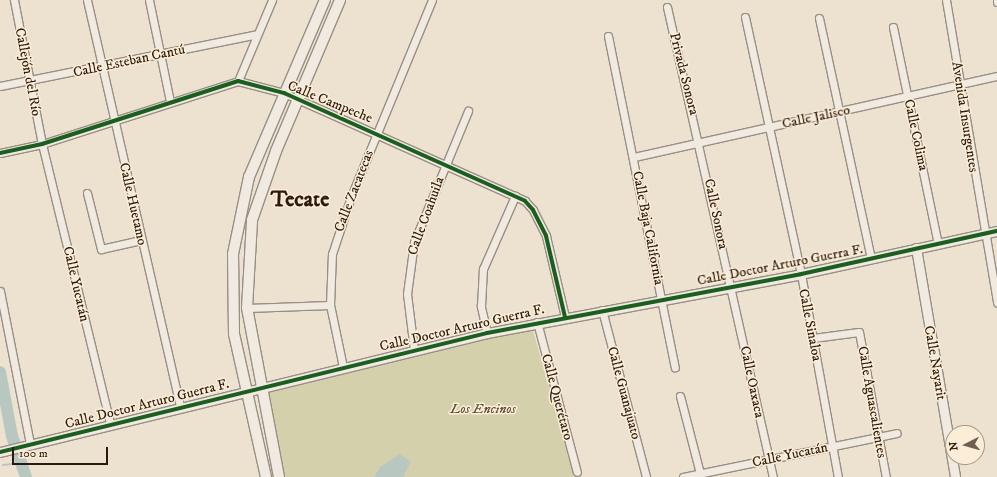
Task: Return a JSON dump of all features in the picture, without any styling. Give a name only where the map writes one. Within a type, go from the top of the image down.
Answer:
[{"type":"main road","points":[[266,477],[247,391],[232,311],[232,254],[250,177],[325,0]]},
{"type":"main road","points":[[278,477],[260,388],[247,308],[252,220],[298,99],[340,0]]},
{"type":"street","name":"Callejón del Río","points":[[14,0],[42,144]]},
{"type":"street","name":"Calle Huetamo","points":[[87,0],[180,407]]},
{"type":"street","points":[[149,0],[170,102]]},
{"type":"street","points":[[0,152],[42,144],[115,122],[170,102],[238,81],[272,0]]},
{"type":"street","name":"Calle Zacatecas","points":[[342,368],[330,305],[329,281],[338,229],[376,133],[432,0]]},
{"type":"street","name":"Avenida Insurgentes","points":[[946,0],[997,303]]},
{"type":"street","name":"Privada Sonora","points":[[667,7],[700,142]]},
{"type":"street","name":"Calle Sinaloa","points":[[745,17],[801,274],[838,477]]},
{"type":"street","points":[[819,18],[841,112],[871,258]]},
{"type":"street","name":"Calle Colima","points":[[893,27],[938,244]]},
{"type":"street","name":"Calle Esteban Cantú","points":[[0,86],[103,67],[258,34]]},
{"type":"street","name":"Calle Baja California","points":[[608,36],[634,157],[674,367]]},
{"type":"street","name":"Calle Jalisco","points":[[634,157],[841,112],[960,83],[997,76]]},
{"type":"street","name":"Calle Campeche","points":[[238,81],[298,99],[445,163],[515,196],[533,210],[540,222],[565,317]]},
{"type":"street","name":"Calle Coahuila","points":[[414,350],[407,294],[408,270],[414,242],[445,163],[468,111]]},
{"type":"street","name":"Calle Sonora","points":[[700,142],[732,287]]},
{"type":"street","name":"Calle Yucatán","points":[[42,144],[110,424]]},
{"type":"street","points":[[87,193],[101,249],[141,240]]},
{"type":"street","points":[[487,333],[481,306],[483,269],[515,196]]},
{"type":"street","name":"Calle Doctor Arturo Guerra F.","points":[[0,452],[487,333],[537,322],[801,274],[997,231]]},
{"type":"street","name":"Calle Nayarit","points":[[916,248],[955,477]]},
{"type":"street","name":"Calle Oaxaca","points":[[732,287],[773,477]]},
{"type":"street","points":[[0,291],[30,444]]},
{"type":"street","points":[[247,308],[330,305]]},
{"type":"street","name":"Calle Guanajuato","points":[[602,310],[646,477]]},
{"type":"street","name":"Calle Querétaro","points":[[537,322],[577,472]]},
{"type":"street","name":"Calle Aguascalientes","points":[[813,338],[855,331],[860,335],[886,477]]},
{"type":"street","points":[[680,396],[701,475]]},
{"type":"street","name":"Calle Yucatán","points":[[683,477],[701,475],[833,445],[897,433]]},
{"type":"green space","name":"Los Encinos","points":[[532,327],[574,477],[284,477],[264,390]]},
{"type":"shaded area","points":[[400,454],[411,462],[403,477],[374,477],[380,467]]},
{"type":"waterway","points":[[0,372],[12,436],[26,477]]},
{"type":"waterway","points":[[3,465],[20,463]]},
{"type":"cycle path","points":[[0,153],[42,144],[238,81],[284,93],[525,201],[533,210],[546,236],[565,317]]},
{"type":"cycle path","points":[[0,452],[487,333],[801,274],[997,231]]},
{"type":"district","name":"Tecate","points":[[300,200]]}]
